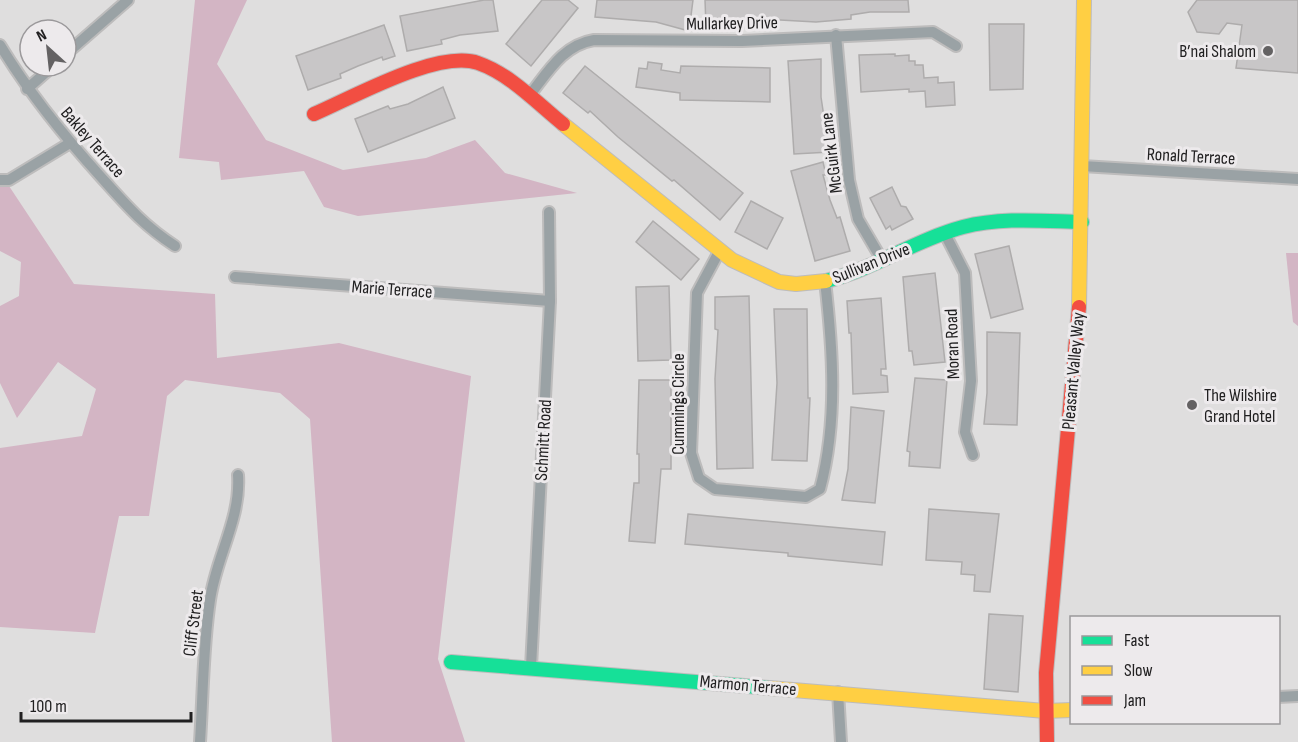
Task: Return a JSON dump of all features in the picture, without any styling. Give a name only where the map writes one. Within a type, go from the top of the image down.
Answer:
[{"type":"street","points":[[78,44],[128,0]]},
{"type":"street","name":"Pleasant Valley Way","points":[[1047,742],[1045,711],[1051,607],[1081,283],[1084,0]]},
{"type":"street","name":"Mullarkey Drive","points":[[529,96],[566,50],[579,42],[594,39],[742,41],[933,32],[956,46]]},
{"type":"street","name":"McGuirk Lane","points":[[836,35],[849,180],[858,219],[882,260]]},
{"type":"street","name":"Bakley Terrace","points":[[0,45],[27,89],[70,142],[147,228],[175,246]]},
{"type":"street","points":[[315,114],[421,69],[466,60],[495,71],[529,96]]},
{"type":"street","points":[[27,89],[39,78]]},
{"type":"street","name":"Sullivan Drive","points":[[529,96],[720,250],[754,273],[775,280],[795,284],[846,276],[945,234],[986,222],[1082,222]]},
{"type":"street","points":[[0,180],[9,180],[70,142]]},
{"type":"street","name":"Ronald Terrace","points":[[1082,166],[1298,178]]},
{"type":"street","name":"Schmitt Road","points":[[531,667],[550,301],[549,212]]},
{"type":"street","name":"Moran Road","points":[[945,234],[965,273],[971,381],[965,432],[973,455]]},
{"type":"street","name":"Cummings Circle","points":[[720,250],[697,293],[690,453],[699,478],[715,489],[806,497],[820,489],[828,460],[833,357],[825,281]]},
{"type":"street","name":"Marie Terrace","points":[[235,277],[550,301]]},
{"type":"street","name":"Cliff Street","points":[[200,742],[210,597],[240,493],[238,475]]},
{"type":"street","name":"Marmon Terrace","points":[[451,662],[838,692],[1045,711],[1070,710]]},
{"type":"street","points":[[838,692],[841,742]]},
{"type":"street","points":[[1280,697],[1298,696]]},
{"type":"shaded area","points":[[195,0],[247,0],[217,64],[266,140],[343,170],[426,158],[475,140],[505,173],[577,193],[358,216],[324,207],[304,171],[221,180],[219,162],[179,158]]},
{"type":"shaded area","points":[[0,183],[7,183],[74,284],[215,294],[217,358],[339,343],[471,376],[438,659],[465,742],[332,742],[310,419],[280,393],[185,380],[167,396],[149,516],[119,516],[95,633],[0,627],[0,448],[82,436],[96,389],[58,362],[17,418],[0,383],[0,306],[19,296],[21,262],[0,251]]},
{"type":"shaded area","points":[[1286,253],[1298,253],[1298,326],[1293,322]]},
{"type":"building","points":[[493,0],[498,31],[460,35],[441,40],[442,44],[407,51],[400,16]]},
{"type":"building","points":[[542,0],[568,0],[578,8],[531,66],[506,44]]},
{"type":"building","points":[[597,0],[693,0],[689,31],[656,22],[595,17]]},
{"type":"building","points":[[705,0],[908,0],[909,12],[870,12],[851,15],[851,19],[816,22],[761,19],[741,21],[741,25],[706,26]]},
{"type":"building","name":"B’nai Shalom","points":[[1197,0],[1298,0],[1298,73],[1236,68],[1242,25],[1227,23],[1219,34],[1197,32],[1188,12]]},
{"type":"building","points":[[989,24],[1024,24],[1023,89],[990,90]]},
{"type":"building","points":[[384,25],[395,56],[383,60],[382,57],[358,66],[340,74],[341,78],[308,90],[296,56]]},
{"type":"building","points":[[895,54],[895,56],[909,55],[909,61],[915,61],[915,65],[923,65],[924,78],[938,77],[938,83],[954,82],[955,105],[926,107],[925,91],[909,92],[909,89],[861,92],[859,55]]},
{"type":"building","points":[[821,59],[821,97],[824,117],[827,116],[830,152],[794,154],[788,61]]},
{"type":"building","points":[[648,62],[662,64],[661,70],[680,73],[681,66],[770,68],[770,102],[680,100],[680,93],[636,87],[639,68],[647,69]]},
{"type":"building","points":[[585,66],[743,193],[720,220],[674,180],[672,181],[618,137],[590,111],[588,113],[563,93]]},
{"type":"building","points":[[443,87],[455,118],[368,152],[355,119],[388,106],[390,109],[408,104]]},
{"type":"building","points":[[823,162],[826,175],[823,175],[830,200],[837,218],[840,217],[850,251],[815,261],[791,171]]},
{"type":"building","points":[[892,187],[901,206],[906,207],[913,219],[892,230],[890,226],[886,229],[870,198]]},
{"type":"building","points":[[751,201],[783,218],[767,249],[735,232]]},
{"type":"building","points":[[653,221],[699,259],[681,280],[636,242]]},
{"type":"building","points":[[1009,246],[1023,309],[991,318],[975,254]]},
{"type":"building","points":[[935,273],[945,362],[914,365],[912,351],[909,351],[903,277]]},
{"type":"building","points":[[669,286],[671,360],[638,361],[636,287]]},
{"type":"building","points":[[749,296],[753,468],[717,469],[715,379],[718,330],[715,329],[715,297]]},
{"type":"building","points":[[881,298],[886,369],[881,369],[881,375],[887,376],[888,392],[853,394],[851,333],[849,333],[847,301]]},
{"type":"building","points":[[774,309],[807,309],[808,398],[810,398],[807,461],[772,460],[777,383]]},
{"type":"building","points":[[987,332],[1020,333],[1017,425],[984,424],[987,393]]},
{"type":"building","points":[[915,378],[947,380],[940,468],[909,466],[910,452],[907,451]]},
{"type":"building","points":[[639,380],[671,380],[671,469],[661,469],[655,543],[629,541],[634,483],[639,483],[639,454],[637,454]]},
{"type":"building","points":[[851,407],[884,411],[875,503],[842,500],[848,469]]},
{"type":"building","points":[[929,509],[999,514],[990,592],[974,591],[975,575],[961,574],[962,562],[926,560]]},
{"type":"building","points":[[688,514],[885,532],[882,565],[788,556],[788,553],[685,544]]},
{"type":"building","points":[[989,614],[1023,616],[1018,692],[984,689]]},
{"type":"traffic: fast","points":[[826,281],[844,276],[928,239],[963,227],[1007,221],[1082,222]]},
{"type":"traffic: fast","points":[[451,662],[769,688]]},
{"type":"traffic: slow","points":[[1079,307],[1084,0]]},
{"type":"traffic: slow","points":[[563,124],[732,260],[779,282],[796,284],[826,281]]},
{"type":"traffic: slow","points":[[769,688],[1045,711],[1070,710]]},
{"type":"traffic: jam","points":[[314,114],[395,77],[441,63],[461,61],[478,63],[501,74],[563,124]]},
{"type":"traffic: jam","points":[[1047,742],[1046,673],[1079,307]]},
{"type":"place","name":"B’nai Shalom","points":[[1268,51]]},
{"type":"place","name":"The Wilshire Grand Hotel","points":[[1192,405]]}]
